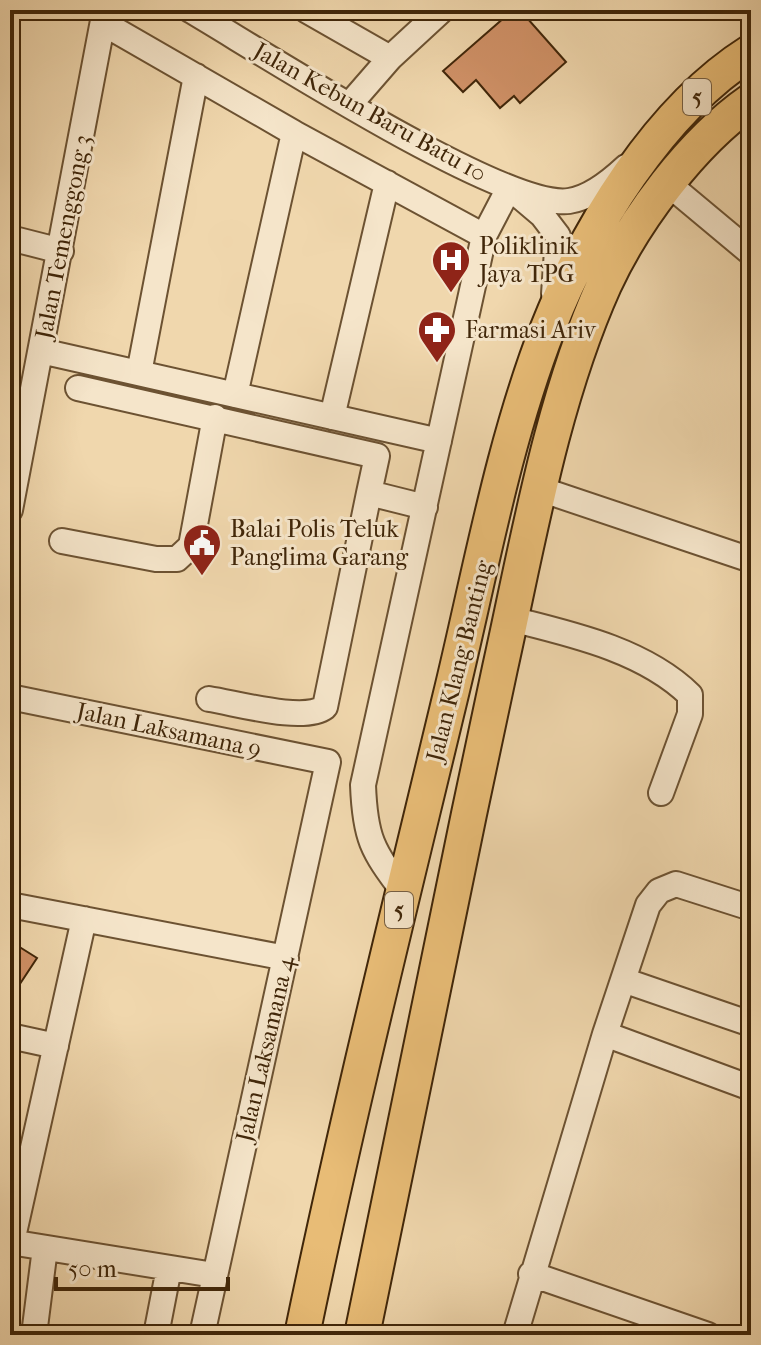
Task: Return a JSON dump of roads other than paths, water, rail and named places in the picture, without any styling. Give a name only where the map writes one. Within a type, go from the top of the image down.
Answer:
[{"type":"highway","name":"Jalan Klang Banting","points":[[302,1335],[403,891],[508,459],[549,328],[601,221],[649,147],[714,79],[751,52]]},
{"type":"highway","name":"Jalan Klang Banting","points":[[362,1335],[511,619],[540,489],[572,372],[594,310],[629,237],[666,182],[751,101]]},
{"type":"street","name":"Jalan Kebun Baru Batu 10","points":[[190,10],[427,149],[509,188]]},
{"type":"street","points":[[306,10],[390,58]]},
{"type":"street","points":[[350,104],[390,58],[442,10]]},
{"type":"street","points":[[104,16],[196,76],[294,133],[484,236]]},
{"type":"street","name":"Jalan Temenggong 3","points":[[10,510],[104,16]]},
{"type":"street","points":[[139,373],[196,76]]},
{"type":"street","points":[[235,395],[294,133]]},
{"type":"street","points":[[509,188],[568,201],[612,180],[649,147]]},
{"type":"street","points":[[666,182],[751,253]]},
{"type":"street","points":[[332,417],[387,183]]},
{"type":"street","points":[[403,891],[376,856],[365,826],[363,785],[484,236],[509,188]]},
{"type":"street","points":[[509,188],[542,215],[558,236],[559,261],[549,328]]},
{"type":"street","points":[[10,238],[61,251]]},
{"type":"street","points":[[41,351],[439,441]]},
{"type":"street","points":[[78,388],[377,456],[325,707],[316,714],[296,713],[209,699]]},
{"type":"street","points":[[62,541],[156,559],[177,559],[191,546],[215,417]]},
{"type":"street","points":[[540,489],[751,560]]},
{"type":"street","points":[[369,493],[425,507]]},
{"type":"street","points":[[511,619],[609,648],[675,680],[690,695],[690,714],[661,793]]},
{"type":"street","name":"Jalan Laksamana 9","points":[[10,697],[328,762]]},
{"type":"street","name":"Jalan Laksamana 4","points":[[202,1335],[328,762]]},
{"type":"street","points":[[515,1335],[638,929],[659,891],[676,884],[751,908]]},
{"type":"street","points":[[10,905],[286,958]]},
{"type":"street","points":[[84,919],[11,1242],[214,1275]]},
{"type":"street","points":[[623,980],[751,1024]]},
{"type":"street","points":[[605,1034],[751,1088]]},
{"type":"street","points":[[10,1036],[56,1046]]},
{"type":"street","points":[[34,1335],[45,1248]]},
{"type":"street","points":[[156,1335],[169,1268]]},
{"type":"street","points":[[531,1274],[703,1334]]},
{"type":"place","name":"Poliklinik Jaya TPG","points":[[451,294]]},
{"type":"place","name":"Farmasi Ariv","points":[[437,364]]},
{"type":"place","name":"Balai Polis Teluk Panglima Garang","points":[[202,577]]}]
